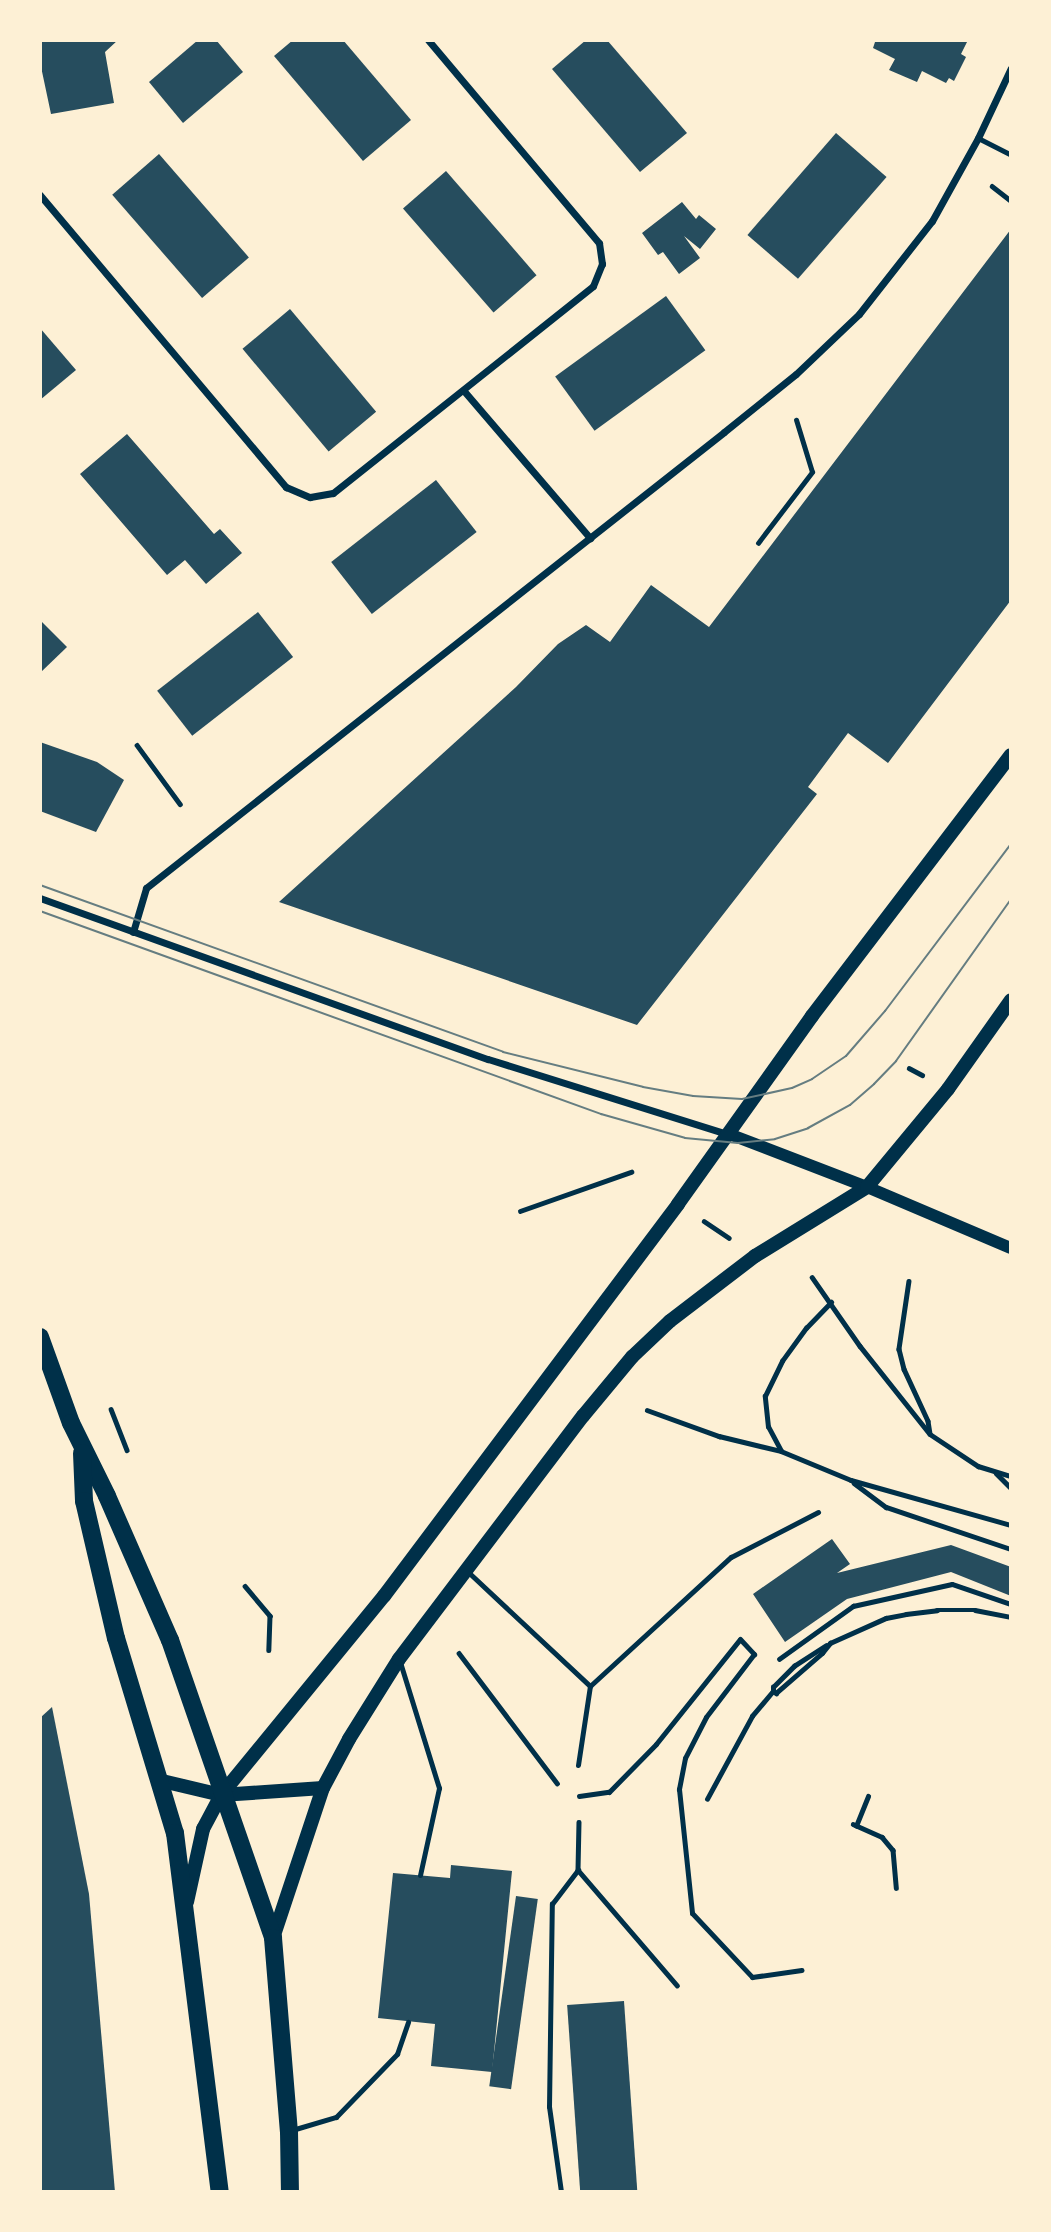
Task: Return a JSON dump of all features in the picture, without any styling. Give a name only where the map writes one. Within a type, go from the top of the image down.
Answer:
[{"type":"main road","points":[[186,1907],[203,1829],[221,1795],[384,1596],[729,1134],[811,1016],[1011,755]]},
{"type":"main road","points":[[273,1938],[323,1788],[399,1659],[632,1357],[670,1321],[755,1256],[867,1187],[948,1089],[1011,1000]]},
{"type":"main road","points":[[40,1337],[82,1446],[107,1496],[170,1640],[221,1795],[273,1938],[289,2131],[290,2192]]},
{"type":"main road","points":[[82,1446],[84,1502],[119,1653],[175,1833],[220,2192]]},
{"type":"main road","points":[[158,1780],[221,1795],[323,1788]]},
{"type":"street","points":[[40,195],[286,487],[310,497],[333,492],[464,391],[593,286],[602,264],[599,243],[428,40]]},
{"type":"street","points":[[133,932],[146,888],[796,374],[859,314],[932,221],[978,138],[1011,68]]},
{"type":"street","points":[[464,391],[590,538]]},
{"type":"street","points":[[40,898],[488,1059],[729,1134],[867,1187],[1011,1248]]},
{"type":"lane","points":[[978,138],[1011,155]]},
{"type":"lane","points":[[578,1765],[590,1686],[731,1556],[818,1512]]},
{"type":"lane","points":[[466,1570],[590,1686]]},
{"type":"lane","points":[[579,1796],[609,1792],[656,1744],[740,1639],[754,1654],[706,1717],[685,1758],[679,1788],[692,1913],[752,1977],[802,1970]]},
{"type":"lane","points":[[399,1659],[439,1788],[420,1875]]},
{"type":"lane","points":[[289,2131],[336,2117],[397,2054],[408,2022]]},
{"type":"path","points":[[992,186],[1011,201]]},
{"type":"path","points":[[758,543],[812,471],[796,420]]},
{"type":"path","points":[[137,745],[180,804]]},
{"type":"path","points":[[520,1211],[631,1172]]},
{"type":"path","points":[[698,1217],[738,1244]]},
{"type":"path","points":[[812,1277],[860,1346],[930,1434],[978,1466],[1011,1476]]},
{"type":"path","points":[[909,1281],[899,1349],[928,1421],[930,1434]]},
{"type":"path","points":[[781,1451],[768,1427],[765,1396],[782,1361],[806,1328],[831,1302]]},
{"type":"path","points":[[900,1395],[916,1395]]},
{"type":"path","points":[[111,1409],[127,1450]]},
{"type":"path","points":[[647,1410],[719,1436],[781,1451],[851,1480],[1011,1525]]},
{"type":"path","points":[[995,1472],[1011,1488]]},
{"type":"path","points":[[851,1480],[886,1507],[1011,1549]]},
{"type":"path","points":[[768,1667],[853,1605],[952,1584],[1011,1604]]},
{"type":"path","points":[[245,1586],[270,1616],[269,1650]]},
{"type":"path","points":[[706,1800],[744,1728],[773,1690],[772,1687],[794,1666],[830,1643],[886,1618],[906,1614],[937,1610],[975,1610],[1011,1618]]},
{"type":"path","points":[[773,1690],[776,1693],[830,1643]]},
{"type":"path","points":[[459,1653],[553,1781],[579,1796],[578,1870],[552,1905],[549,2106],[561,2192]]},
{"type":"path","points":[[868,1796],[854,1825],[882,1837],[893,1850],[896,1888]]},
{"type":"path","points":[[578,1870],[677,1984]]},
{"type":"building","points":[[40,40],[118,40],[105,52],[114,103],[51,114],[40,62]]},
{"type":"building","points":[[198,40],[216,40],[243,72],[183,123],[149,82]]},
{"type":"building","points":[[293,40],[343,40],[411,120],[363,161],[274,56]]},
{"type":"building","points":[[586,40],[607,40],[687,133],[640,172],[552,69]]},
{"type":"building","points":[[871,40],[968,40],[961,54],[966,57],[954,81],[949,78],[946,83],[922,71],[917,82],[889,70],[895,59],[873,48],[875,42]]},
{"type":"building","points":[[836,133],[887,177],[798,279],[747,235]]},
{"type":"building","points":[[159,154],[249,257],[202,298],[112,195]]},
{"type":"building","points":[[446,171],[537,275],[494,313],[403,208]]},
{"type":"building","points":[[682,202],[696,219],[699,215],[716,229],[700,249],[684,236],[700,258],[679,274],[663,252],[658,255],[642,233]]},
{"type":"building","points":[[1011,229],[1011,600],[888,763],[848,733],[808,787],[817,794],[637,1025],[279,902],[516,687],[558,644],[586,625],[610,642],[651,585],[709,627]]},
{"type":"building","points":[[666,296],[705,350],[595,431],[555,377]]},
{"type":"building","points":[[290,309],[376,412],[329,452],[243,349]]},
{"type":"building","points":[[40,328],[76,370],[40,400]]},
{"type":"building","points":[[127,434],[214,534],[220,529],[242,553],[206,584],[185,560],[167,575],[80,474]]},
{"type":"building","points":[[436,480],[477,532],[372,614],[331,562]]},
{"type":"building","points":[[258,612],[293,657],[192,736],[157,691]]},
{"type":"building","points":[[40,620],[67,647],[40,673]]},
{"type":"building","points":[[40,742],[97,762],[124,780],[96,832],[40,811]]},
{"type":"building","points":[[832,1539],[850,1564],[837,1573],[951,1545],[1011,1567],[1011,1596],[951,1572],[847,1599],[785,1642],[753,1594]]},
{"type":"building","points":[[52,1707],[89,1894],[115,2192],[40,2192],[40,1718]]},
{"type":"building","points":[[451,1865],[512,1871],[492,2072],[431,2066],[435,2024],[378,2018],[393,1873],[450,1878]]},
{"type":"building","points":[[516,1896],[538,1899],[511,2089],[489,2086]]},
{"type":"building","points":[[624,2001],[637,2192],[580,2192],[567,2005]]},
{"type":"tram line","points":[[40,885],[503,1052],[643,1087],[693,1096],[742,1099],[792,1088],[812,1079],[846,1056],[885,1011],[1011,844]]},
{"type":"tram line","points":[[40,911],[601,1114],[685,1138],[738,1143],[775,1139],[808,1128],[850,1105],[874,1084],[896,1061],[1011,899]]}]
